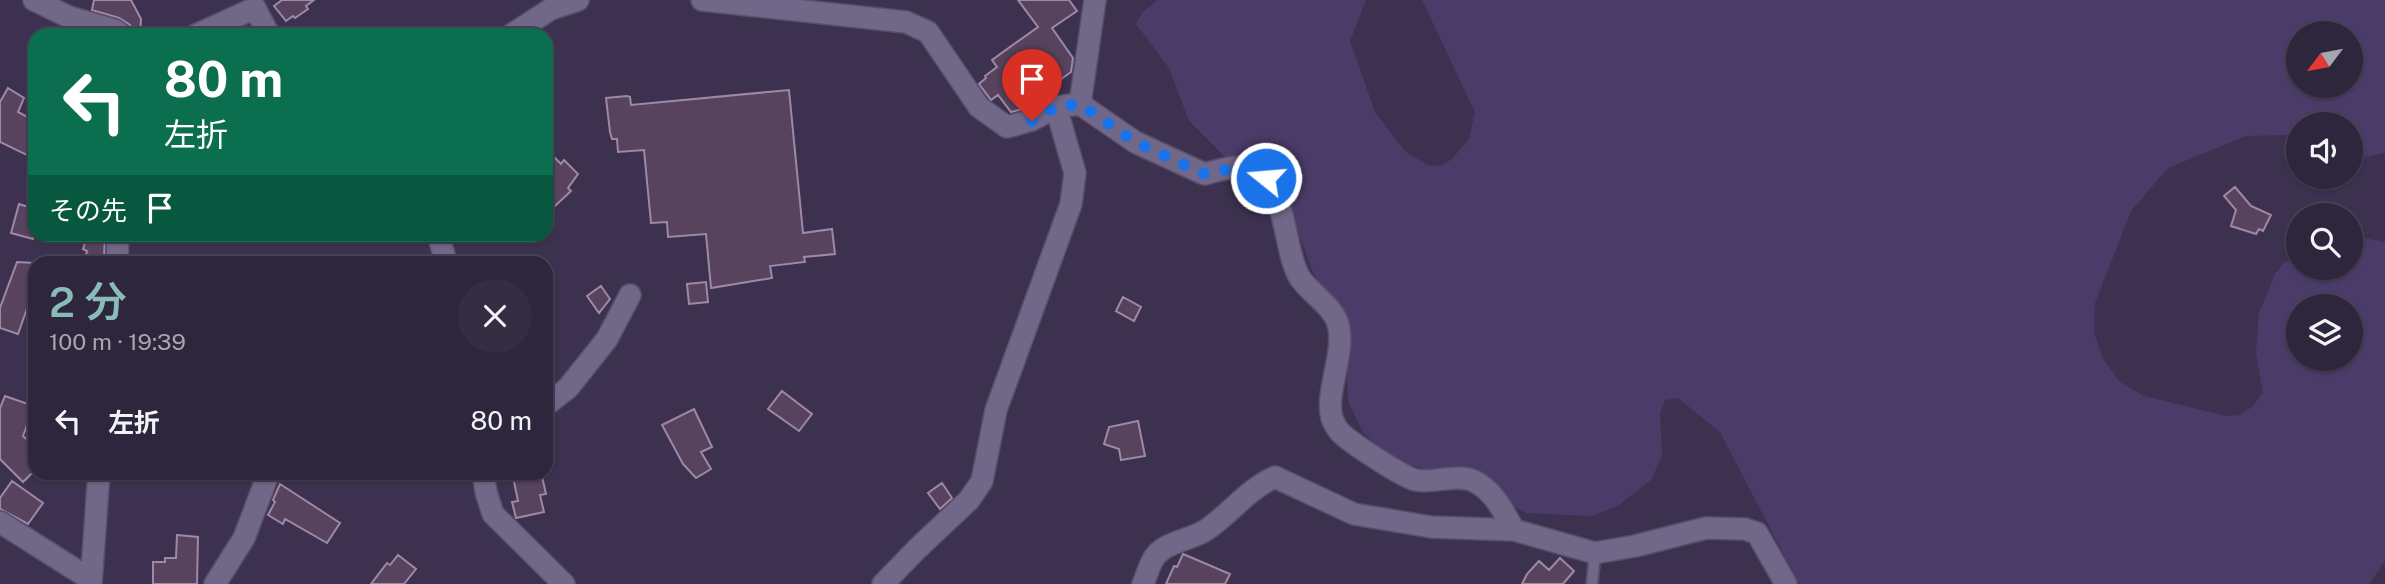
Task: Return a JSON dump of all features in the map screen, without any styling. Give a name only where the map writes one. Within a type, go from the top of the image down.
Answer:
[{"type":"street","points":[[34,0],[69,17],[108,28]]},
{"type":"street","points":[[522,28],[551,9],[578,0]]},
{"type":"street","points":[[702,0],[906,22],[928,32],[979,107],[1007,127],[1032,121],[1056,107],[1080,104],[1135,142],[1205,174],[1242,167],[1266,178],[1275,191],[1293,261],[1300,277],[1336,317],[1340,349],[1331,406],[1332,418],[1340,432],[1397,472],[1415,480],[1473,481],[1494,497],[1514,530]]},
{"type":"street","points":[[1080,104],[1095,0]]},
{"type":"street","points":[[211,28],[262,4],[267,28]]},
{"type":"street","points":[[883,584],[969,500],[982,481],[996,410],[1071,204],[1075,173],[1056,107]]},
{"type":"street","points":[[553,400],[568,388],[607,339],[630,295]]},
{"type":"street","points":[[1143,584],[1155,556],[1164,548],[1203,532],[1260,484],[1275,477],[1354,514],[1431,527],[1514,530],[1595,553],[1706,528],[1745,529],[1757,533],[1786,584]]},
{"type":"street","points":[[0,523],[91,581],[98,480]]},
{"type":"street","points":[[215,584],[244,538],[266,480]]},
{"type":"street","points":[[485,480],[493,514],[564,584]]},
{"type":"lane","points":[[1592,584],[1595,553]]},
{"type":"shaded area","points":[[1157,0],[1366,0],[1350,41],[1375,112],[1405,151],[1427,165],[1441,166],[1452,159],[1469,139],[1475,112],[1422,0],[2385,0],[2385,153],[2363,157],[2363,112],[2286,112],[2286,135],[2246,136],[2168,168],[2131,211],[2095,303],[2094,332],[2103,359],[2120,382],[2144,396],[2226,416],[2240,415],[2252,407],[2263,393],[2256,353],[2259,313],[2275,274],[2284,263],[2286,262],[2286,280],[2363,280],[2363,238],[2385,242],[2385,561],[2369,584],[1799,584],[1720,432],[1678,398],[1665,400],[1660,413],[1662,456],[1651,480],[1618,506],[1592,516],[1526,513],[1466,480],[1394,461],[1363,432],[1348,401],[1344,330],[1312,270],[1287,201],[1249,164],[1224,156],[1189,121],[1169,68],[1136,24],[1142,13]]},
{"type":"building","points":[[94,0],[131,0],[141,19],[140,28],[131,28],[119,18],[92,10]]},
{"type":"building","points":[[282,0],[314,0],[306,6],[308,9],[286,21],[274,6]]},
{"type":"building","points":[[1018,0],[1069,0],[1077,11],[1052,28],[1073,58],[1071,72],[1019,110],[1011,112],[998,95],[991,100],[979,84],[997,67],[992,60],[1038,27]]},
{"type":"building","points":[[8,88],[24,98],[18,112],[28,117],[28,156],[0,142],[0,102]]},
{"type":"building","points":[[789,90],[803,233],[832,229],[835,254],[804,257],[805,262],[770,266],[772,278],[711,288],[706,234],[668,237],[667,222],[651,223],[644,150],[618,152],[617,139],[612,139],[610,132],[606,98],[627,96],[630,97],[631,105]]},
{"type":"building","points":[[553,158],[561,164],[564,160],[578,174],[568,188],[571,191],[554,207],[553,206]]},
{"type":"building","points":[[2235,187],[2251,206],[2271,215],[2263,231],[2259,229],[2256,234],[2231,226],[2236,210],[2224,196]]},
{"type":"building","points":[[19,204],[28,207],[28,238],[11,233]]},
{"type":"building","points":[[85,242],[105,242],[104,256],[86,254],[87,251],[83,249]]},
{"type":"building","points":[[17,262],[28,263],[28,306],[18,334],[0,328],[0,308]]},
{"type":"building","points":[[706,282],[708,302],[689,304],[687,284]]},
{"type":"building","points":[[601,286],[610,299],[599,313],[587,296]]},
{"type":"building","points":[[1123,297],[1141,307],[1134,321],[1116,311]]},
{"type":"building","points":[[782,391],[812,414],[799,431],[768,409]]},
{"type":"building","points":[[5,396],[28,404],[28,423],[23,436],[28,441],[28,477],[23,482],[0,459],[0,408]]},
{"type":"building","points":[[694,409],[712,447],[701,452],[711,469],[696,478],[683,464],[662,425]]},
{"type":"building","points":[[1138,421],[1145,456],[1121,460],[1119,449],[1104,444],[1109,427]]},
{"type":"building","points":[[514,480],[543,480],[546,494],[540,495],[544,512],[516,518],[512,502],[518,501]]},
{"type":"building","points":[[12,481],[43,503],[28,524],[0,509],[0,498]]},
{"type":"building","points":[[942,483],[952,498],[940,509],[928,493]]},
{"type":"building","points":[[280,484],[340,523],[327,543],[285,519],[283,524],[268,515]]},
{"type":"building","points":[[177,535],[198,537],[197,584],[153,584],[153,562],[176,558]]},
{"type":"building","points":[[1183,554],[1230,574],[1225,584],[1166,584]]},
{"type":"building","points":[[398,555],[416,569],[404,584],[371,584],[387,563],[390,565]]},
{"type":"building","points":[[1560,558],[1574,571],[1563,584],[1522,584],[1539,561],[1549,570]]},
{"type":"route","points":[[1032,121],[1056,107],[1080,104],[1135,142],[1205,174],[1242,167],[1266,178]]}]
